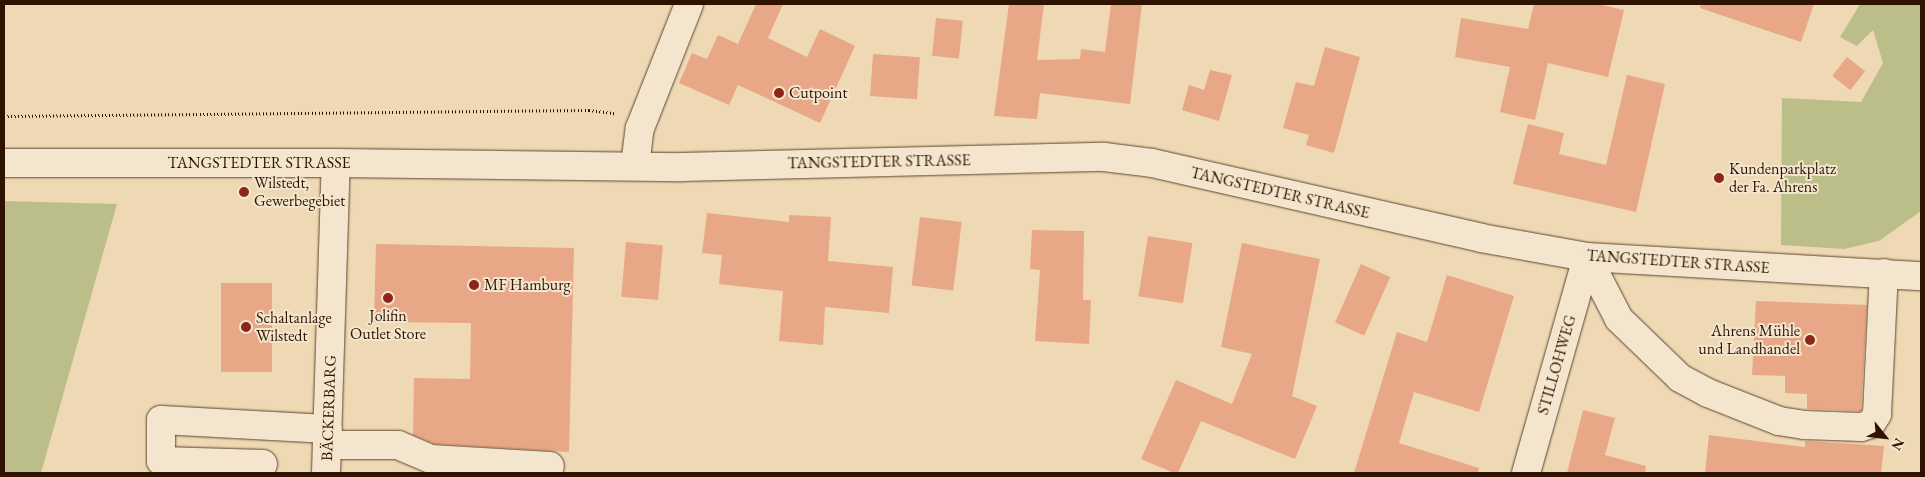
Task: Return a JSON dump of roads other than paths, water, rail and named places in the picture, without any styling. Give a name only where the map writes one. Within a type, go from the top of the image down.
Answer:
[{"type":"street","points":[[635,166],[640,128],[689,4]]},
{"type":"street","name":"TANGSTEDTER STRASSE","points":[[4,163],[336,162],[635,166],[1104,157],[1152,163],[1481,238],[1587,257],[1921,276]]},
{"type":"street","name":"BÄCKERBARG","points":[[326,473],[336,162]]},
{"type":"street","points":[[1587,257],[1619,319],[1680,378],[1708,393],[1779,421],[1804,425],[1861,427],[1871,424],[1877,414],[1884,273]]},
{"type":"street","name":"STILLOHWEG","points":[[1526,473],[1587,257]]},
{"type":"street","points":[[263,464],[161,461],[161,420],[398,445],[431,459],[550,466]]},
{"type":"place","name":"Cutpoint","points":[[779,93]]},
{"type":"place","name":"Kundenparkplatz der Fa. Ahrens","points":[[1719,178]]},
{"type":"place","name":"Wilstedt, Gewerbegebiet","points":[[244,192]]},
{"type":"place","name":"MF Hamburg","points":[[474,285]]},
{"type":"place","name":"Jolifin Outlet Store","points":[[388,298]]},
{"type":"place","name":"Schaltanlage Wilstedt","points":[[246,327]]},
{"type":"place","name":"Ahrens Mühle und Landhandel","points":[[1810,340]]}]
